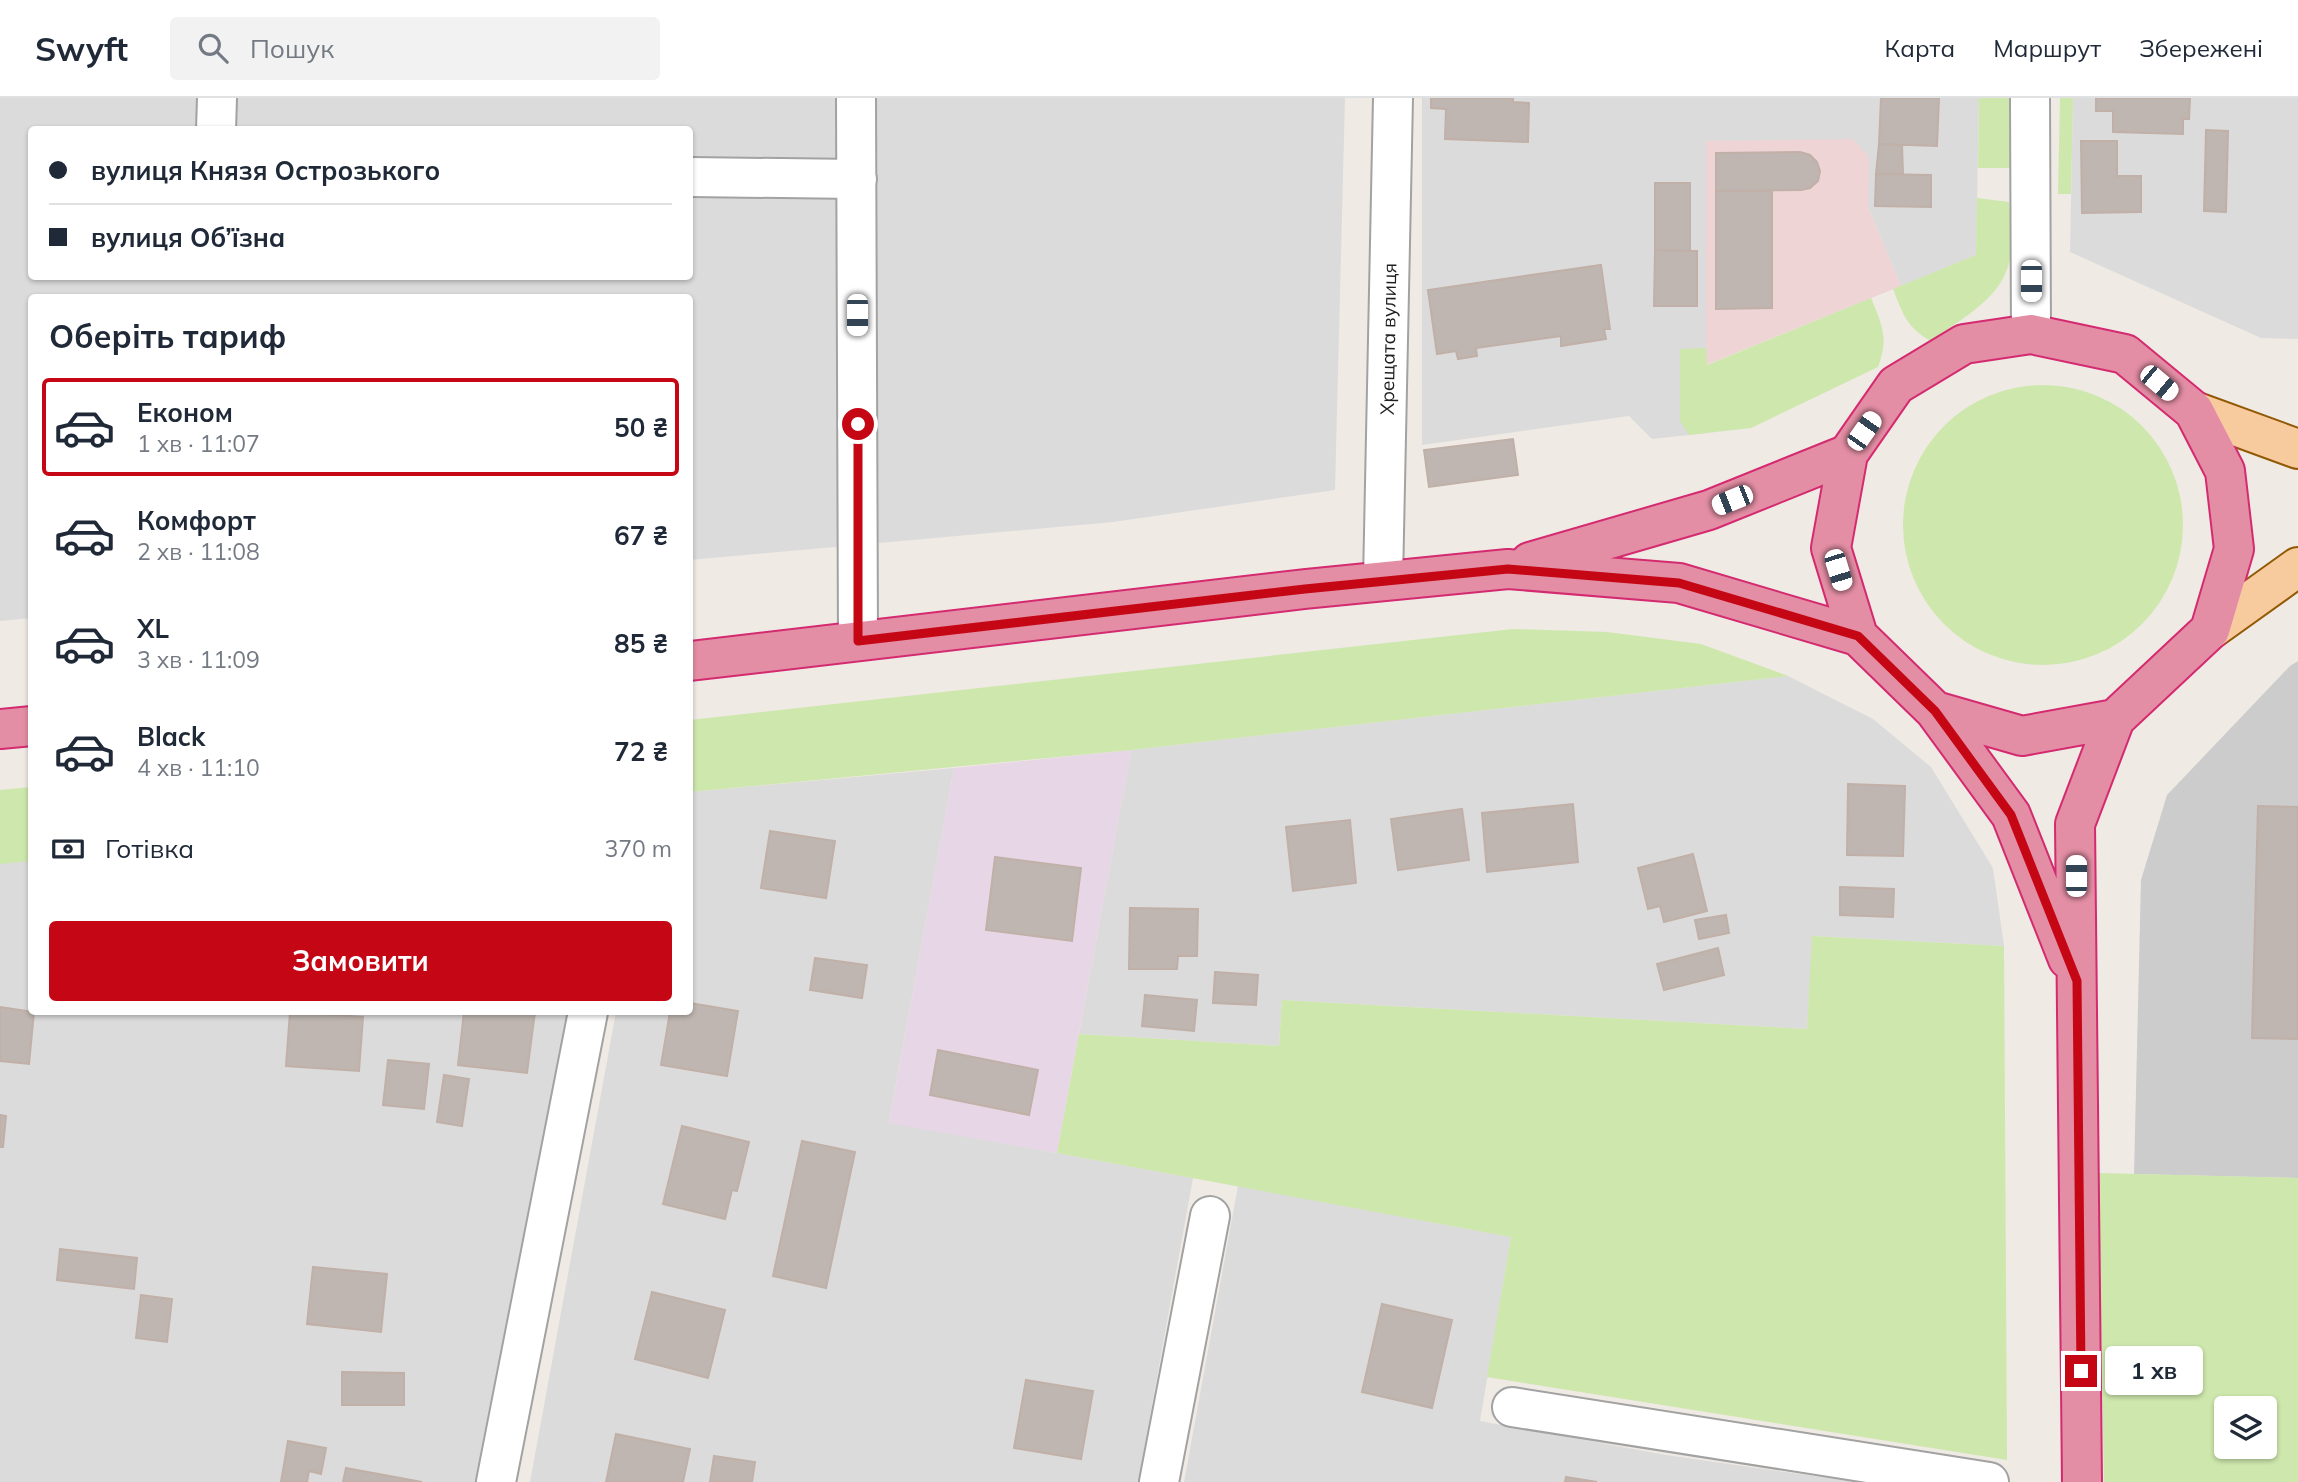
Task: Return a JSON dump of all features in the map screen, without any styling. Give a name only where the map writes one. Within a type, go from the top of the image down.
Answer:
[{"type":"highway","points":[[1858,636],[1832,548],[1848,454],[1896,385],[1964,344],[2031,334],[2125,354],[2194,411],[2225,471],[2234,549],[2210,630],[2115,719],[2075,824],[2082,1482]]},
{"type":"highway","points":[[1508,569],[1709,510],[1848,454]]},
{"type":"highway","points":[[693,661],[1508,569],[1679,583],[1858,636],[1935,711],[2011,815],[2077,981]]},
{"type":"highway","points":[[1935,711],[2022,736],[2115,719]]},
{"type":"highway","points":[[0,729],[28,726]]},
{"type":"main road","points":[[2194,411],[2298,449]]},
{"type":"main road","points":[[2210,630],[2298,567]]},
{"type":"street","points":[[216,126],[217,98]]},
{"type":"street","points":[[856,98],[858,641]]},
{"type":"street","name":"Хрещата вулиця","points":[[1383,581],[1393,98]]},
{"type":"street","points":[[2030,98],[2031,334]]},
{"type":"street","points":[[693,177],[857,179]]},
{"type":"street","points":[[496,1482],[587,1015]]},
{"type":"street","points":[[1159,1482],[1210,1216]]},
{"type":"street","points":[[1512,1407],[1989,1482]]},
{"type":"shaded area","points":[[0,98],[1345,98],[1335,490],[1113,522],[693,560],[693,294],[28,294],[28,618],[0,621]]},
{"type":"shaded area","points":[[1422,98],[1979,98],[1976,255],[1901,286],[1868,207],[1868,157],[1706,141],[1706,433],[1652,439],[1629,416],[1422,445]]},
{"type":"shaded area","points":[[2073,98],[2298,98],[2298,339],[2261,338],[2070,252]]},
{"type":"shaded area","points":[[1853,139],[1869,157],[1868,207],[1901,286],[1706,365],[1706,141]]},
{"type":"shaded area","points":[[2298,661],[2298,1178],[2134,1174],[2141,880],[2167,795],[2290,666]]},
{"type":"shaded area","points":[[1788,676],[1873,719],[1931,767],[1993,868],[2004,946],[1813,936],[1807,1029],[1282,1000],[1279,1046],[1079,1034],[1131,750]]},
{"type":"shaded area","points":[[1131,750],[1057,1153],[889,1123],[954,768]]},
{"type":"shaded area","points":[[954,768],[889,1122],[1193,1178],[1138,1482],[530,1482],[615,1015],[693,1015],[693,792]]},
{"type":"shaded area","points":[[28,858],[28,1015],[568,1015],[477,1482],[0,1482],[0,861]]},
{"type":"shaded area","points":[[1238,1186],[1511,1237],[1480,1421],[1666,1455],[1856,1482],[1184,1482]]},
{"type":"green space","points":[[1979,98],[2012,98],[2011,168],[1978,168]]},
{"type":"green space","points":[[2060,98],[2073,98],[2071,194],[2058,194]]},
{"type":"green space","points":[[1977,198],[2009,202],[2011,251],[2008,267],[2002,281],[1982,304],[1931,341],[1911,325],[1893,289],[1976,255]]},
{"type":"green space","points":[[1871,298],[1884,340],[1878,367],[1751,428],[1689,435],[1680,421],[1680,349],[1706,348],[1707,365]]},
{"type":"green space","points":[[2043,385],[2070,388],[2097,396],[2121,409],[2142,426],[2159,447],[2172,471],[2180,498],[2183,525],[2180,552],[2172,579],[2159,603],[2142,624],[2121,641],[2097,654],[2070,662],[2043,665],[2016,662],[1989,654],[1965,641],[1944,624],[1927,603],[1914,579],[1906,552],[1903,525],[1906,498],[1914,471],[1927,447],[1944,426],[1965,409],[1989,396],[2016,388]]},
{"type":"green space","points":[[1513,629],[1607,632],[1701,644],[1788,676],[1131,750],[693,792],[693,720]]},
{"type":"green space","points":[[28,787],[28,861],[0,864],[0,790]]},
{"type":"green space","points":[[1812,936],[2004,946],[2007,1460],[1487,1377],[1511,1237],[1057,1153],[1079,1034],[1279,1046],[1282,1000],[1807,1029]]},
{"type":"green space","points":[[2098,1173],[2298,1178],[2298,1482],[2104,1482]]},
{"type":"building","points":[[1431,98],[1513,98],[1513,102],[1529,103],[1528,142],[1445,139],[1446,109],[1431,108]]},
{"type":"building","points":[[1881,98],[1939,98],[1937,146],[1879,144]]},
{"type":"building","points":[[2096,98],[2190,98],[2189,119],[2183,119],[2183,134],[2113,132],[2113,111],[2096,111]]},
{"type":"building","points":[[2206,130],[2228,131],[2226,212],[2204,211]]},
{"type":"building","points":[[2081,141],[2117,141],[2117,176],[2141,176],[2141,212],[2082,213]]},
{"type":"building","points":[[1879,144],[1902,145],[1903,174],[1876,174]]},
{"type":"building","points":[[1800,152],[1810,155],[1817,162],[1820,171],[1818,181],[1810,188],[1716,191],[1716,153]]},
{"type":"building","points":[[1876,174],[1931,175],[1931,207],[1875,206]]},
{"type":"building","points":[[1655,183],[1690,183],[1690,251],[1655,250]]},
{"type":"building","points":[[1716,191],[1772,191],[1772,308],[1716,309]]},
{"type":"building","points":[[1655,250],[1697,251],[1697,306],[1654,306]]},
{"type":"building","points":[[1601,265],[1610,329],[1604,329],[1606,339],[1561,346],[1561,336],[1476,348],[1477,356],[1458,359],[1456,351],[1437,354],[1428,290]]},
{"type":"building","points":[[1513,439],[1518,475],[1429,487],[1424,450]]},
{"type":"building","points":[[1848,784],[1905,786],[1903,856],[1847,855]]},
{"type":"building","points":[[1573,804],[1578,862],[1487,872],[1482,813]]},
{"type":"building","points":[[2258,806],[2298,807],[2298,1039],[2252,1038]]},
{"type":"building","points":[[1462,809],[1469,860],[1398,870],[1391,819]]},
{"type":"building","points":[[1350,820],[1356,883],[1293,891],[1286,827]]},
{"type":"building","points":[[770,831],[835,841],[826,898],[761,888]]},
{"type":"building","points":[[1693,854],[1707,911],[1664,922],[1660,906],[1648,909],[1638,868]]},
{"type":"building","points":[[995,857],[1081,868],[1072,941],[986,930]]},
{"type":"building","points":[[1840,887],[1894,889],[1893,917],[1840,915]]},
{"type":"building","points":[[1130,908],[1198,909],[1197,956],[1178,956],[1177,969],[1129,969]]},
{"type":"building","points":[[1726,915],[1729,933],[1699,939],[1695,920]]},
{"type":"building","points":[[1718,948],[1724,975],[1664,990],[1657,964]]},
{"type":"building","points":[[815,958],[867,965],[862,998],[810,990]]},
{"type":"building","points":[[1215,972],[1258,975],[1256,1005],[1213,1003]]},
{"type":"building","points":[[1145,995],[1197,1000],[1194,1031],[1142,1026]]},
{"type":"building","points":[[693,1004],[738,1011],[727,1076],[661,1065],[669,1015],[693,1015]]},
{"type":"building","points":[[0,1007],[28,1011],[28,1015],[34,1015],[29,1064],[0,1061]]},
{"type":"building","points":[[290,1015],[363,1017],[359,1071],[286,1066]]},
{"type":"building","points":[[464,1015],[535,1015],[527,1073],[458,1065]]},
{"type":"building","points":[[938,1050],[1038,1070],[1029,1115],[930,1095]]},
{"type":"building","points":[[388,1060],[429,1064],[424,1109],[383,1105]]},
{"type":"building","points":[[444,1075],[469,1079],[462,1126],[437,1122]]},
{"type":"building","points":[[0,1115],[6,1116],[3,1147],[0,1147]]},
{"type":"building","points":[[682,1126],[749,1142],[737,1191],[732,1190],[725,1219],[663,1204]]},
{"type":"building","points":[[802,1141],[855,1152],[826,1288],[773,1276]]},
{"type":"building","points":[[60,1249],[137,1258],[134,1289],[57,1280]]},
{"type":"building","points":[[313,1267],[387,1274],[381,1332],[307,1324]]},
{"type":"building","points":[[652,1292],[725,1310],[708,1378],[635,1359]]},
{"type":"building","points":[[141,1295],[172,1299],[167,1342],[136,1338]]},
{"type":"building","points":[[1382,1304],[1452,1320],[1432,1408],[1362,1392]]},
{"type":"building","points":[[342,1372],[404,1373],[404,1405],[342,1405]]},
{"type":"building","points":[[1026,1380],[1093,1391],[1081,1459],[1014,1448]]},
{"type":"building","points":[[616,1434],[690,1449],[683,1482],[606,1482]]},
{"type":"building","points":[[288,1441],[326,1448],[321,1474],[309,1471],[307,1482],[281,1482]]},
{"type":"building","points":[[714,1456],[755,1462],[752,1482],[710,1482]]},
{"type":"building","points":[[346,1468],[422,1482],[343,1482]]},
{"type":"building","points":[[1566,1477],[1597,1482],[1565,1482]]},
{"type":"route","points":[[858,424],[858,641],[1305,589],[1508,569],[1679,583],[1858,636],[1935,711],[2011,815],[2077,981],[2081,1371]]}]
